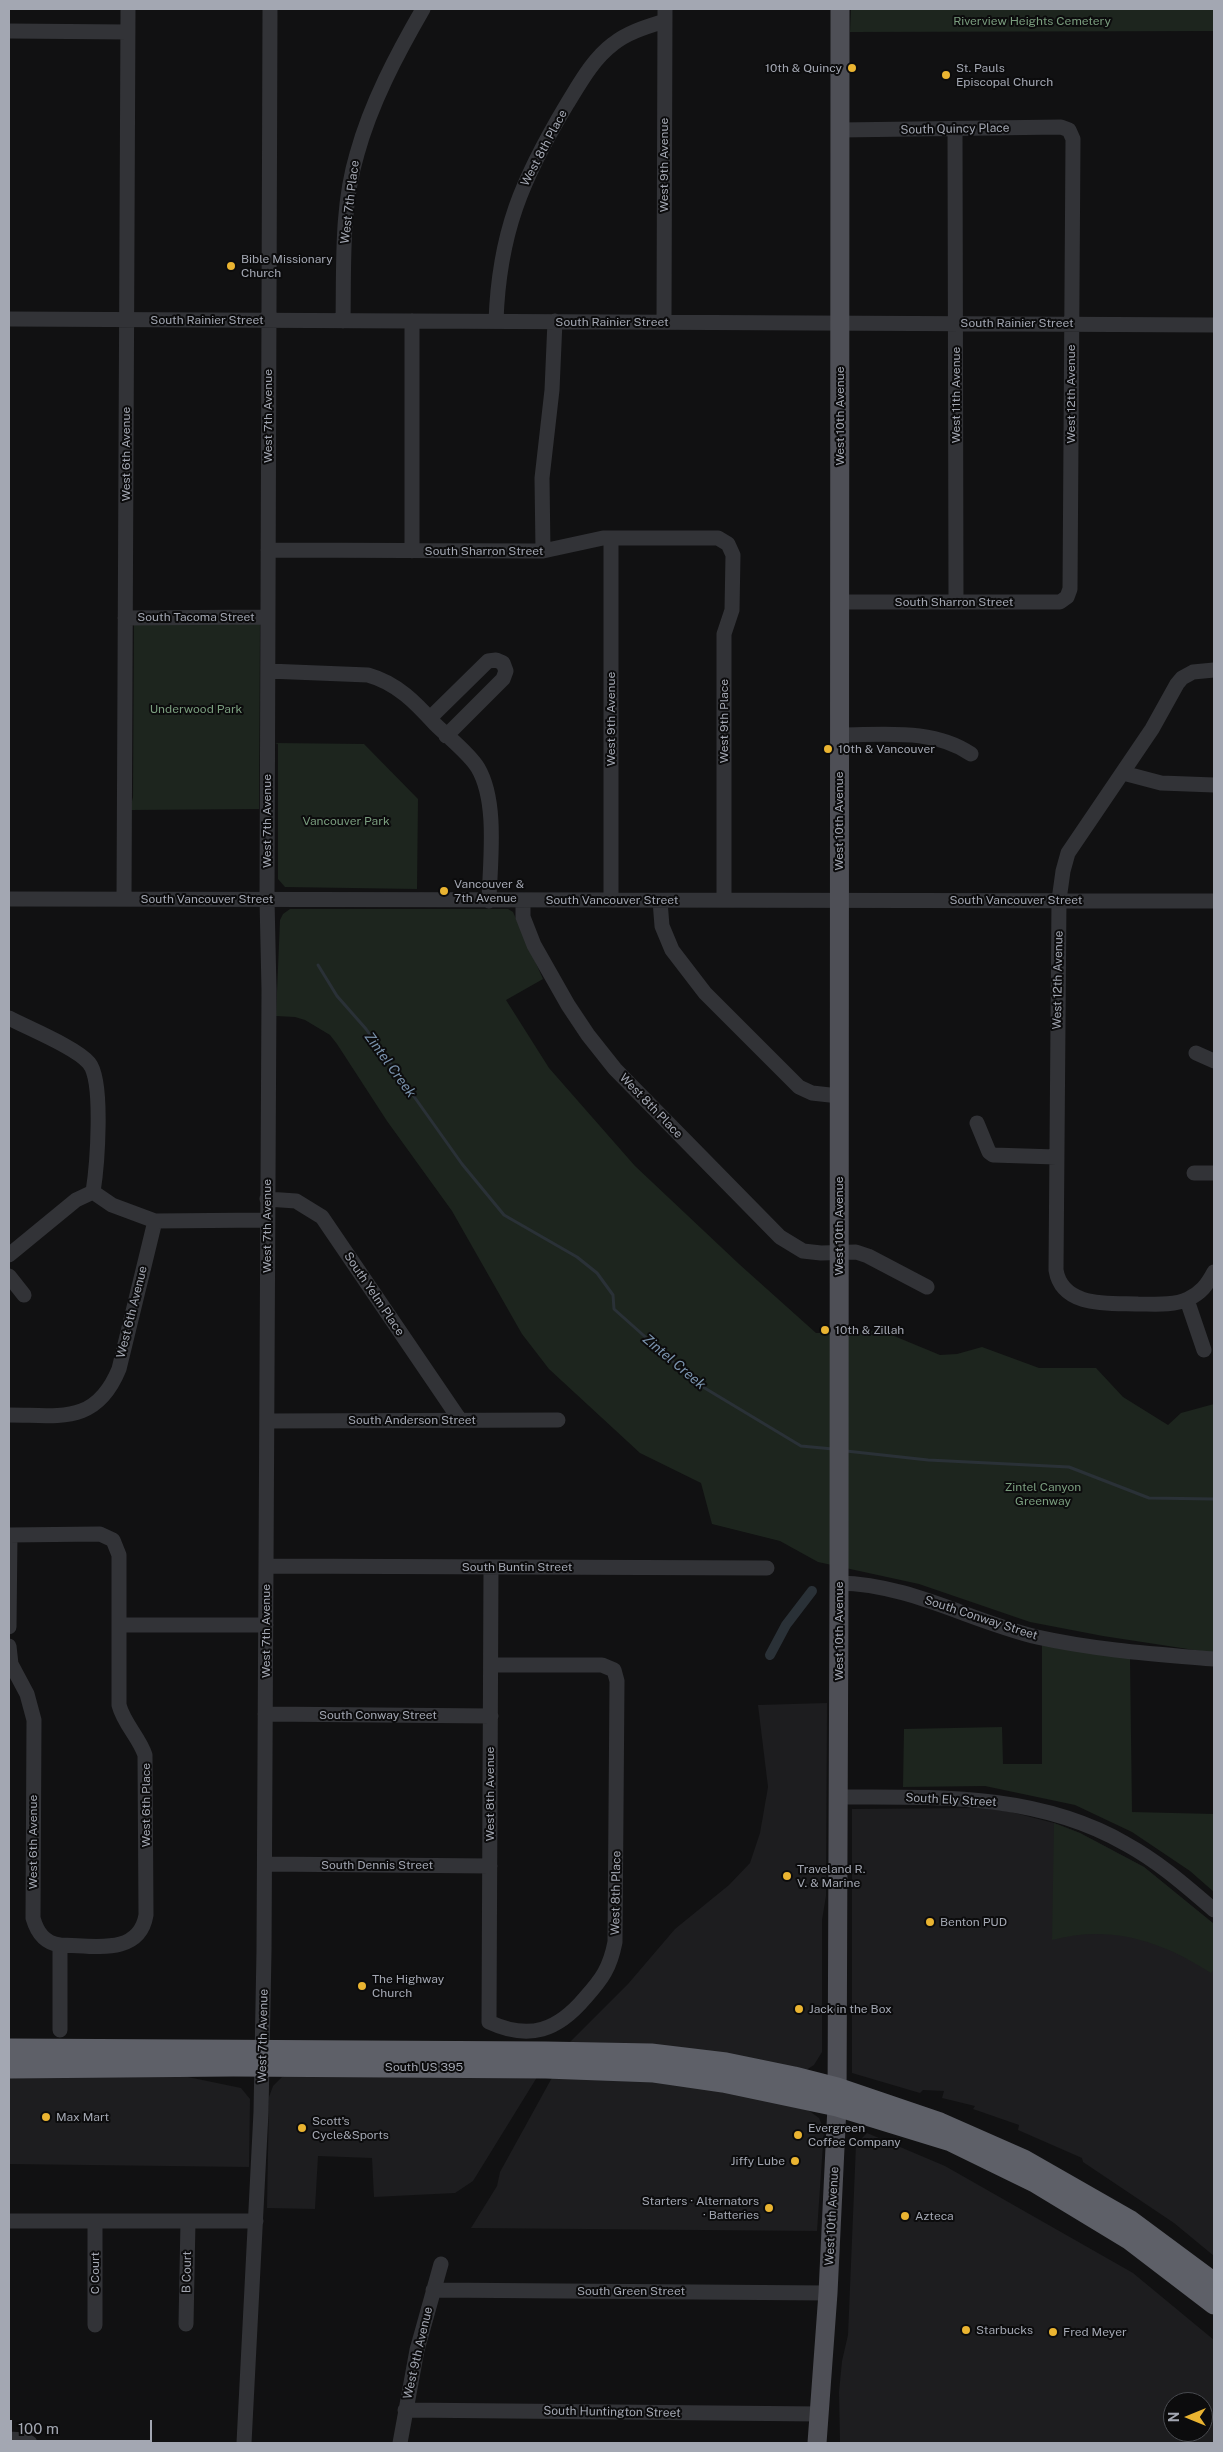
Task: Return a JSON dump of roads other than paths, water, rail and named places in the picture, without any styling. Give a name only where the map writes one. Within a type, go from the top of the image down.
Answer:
[{"type":"highway","name":"South US 395","points":[[9,2049],[654,2072],[837,2097]]},
{"type":"highway","name":"South US 395","points":[[9,2068],[262,2058]]},
{"type":"highway","points":[[837,2097],[940,2123],[1024,2160],[1129,2220],[1214,2283]]},
{"type":"highway","points":[[837,2097],[950,2141],[1035,2182],[1129,2239],[1214,2304]]},
{"type":"main road","name":"West 10th Avenue","points":[[817,2443],[828,2293],[837,2097],[840,9]]},
{"type":"street","name":"West 6th Avenue","points":[[124,899],[128,9]]},
{"type":"street","name":"West 7th Avenue","points":[[244,2443],[256,2221],[262,2058],[265,1864],[269,986],[267,899],[270,9]]},
{"type":"street","name":"West 7th Place","points":[[343,321],[346,220],[356,154],[392,66],[424,9]]},
{"type":"street","name":"West 8th Place","points":[[496,321],[499,274],[507,231],[526,181],[548,136],[581,81],[601,55],[613,43],[664,15]]},
{"type":"street","name":"West 9th Avenue","points":[[664,15],[664,322]]},
{"type":"street","points":[[9,31],[128,32]]},
{"type":"street","name":"South Quincy Place","points":[[840,130],[1062,127],[1069,130]]},
{"type":"street","name":"West 11th Avenue","points":[[956,129],[956,601]]},
{"type":"street","name":"West 12th Avenue","points":[[1067,597],[1070,589],[1073,139],[1069,130]]},
{"type":"street","name":"South Rainier Street","points":[[9,320],[1214,325]]},
{"type":"street","points":[[412,321],[412,551]]},
{"type":"street","points":[[543,551],[542,478],[552,390],[555,321]]},
{"type":"street","name":"West 9th Avenue","points":[[611,538],[611,900]]},
{"type":"street","name":"South Sharron Street","points":[[268,550],[543,551],[611,538],[718,538],[728,544]]},
{"type":"street","name":"West 9th Place","points":[[724,900],[724,634],[732,610],[732,556],[728,544]]},
{"type":"street","name":"South Sharron Street","points":[[840,602],[1060,602],[1067,597]]},
{"type":"street","name":"South Tacoma Street","points":[[125,618],[268,617]]},
{"type":"street","points":[[430,718],[488,661],[496,660],[503,664],[506,671],[503,679],[446,736]]},
{"type":"street","name":"West 12th Avenue","points":[[1187,1300],[1148,1304],[1094,1303],[1073,1295],[1057,1278],[1056,1157],[1059,900],[1063,871],[1068,853],[1152,730],[1177,684],[1188,674],[1203,670],[1214,670]]},
{"type":"street","points":[[268,671],[368,675],[381,679],[406,695],[478,767],[485,787],[490,814],[489,901]]},
{"type":"street","points":[[839,735],[897,735],[941,738],[971,754]]},
{"type":"street","points":[[1123,773],[1172,784],[1214,785]]},
{"type":"street","name":"South Vancouver Street","points":[[9,899],[1214,901]]},
{"type":"street","name":"West 8th Place","points":[[523,900],[525,923],[552,979],[568,1005],[615,1069],[780,1237],[803,1251],[856,1252],[868,1256],[927,1287]]},
{"type":"street","points":[[660,901],[660,916],[665,938],[705,993],[799,1087],[812,1093],[839,1096]]},
{"type":"street","points":[[9,1018],[78,1053],[89,1063],[94,1073],[98,1096],[93,1192]]},
{"type":"street","points":[[1196,1053],[1214,1061]]},
{"type":"street","points":[[977,1123],[989,1152],[994,1156],[1056,1157]]},
{"type":"street","points":[[1194,1173],[1214,1173]]},
{"type":"street","points":[[93,1192],[112,1205],[155,1221],[267,1220]]},
{"type":"street","points":[[9,1255],[76,1200],[93,1192]]},
{"type":"street","name":"South Yelm Place","points":[[267,1199],[296,1201],[322,1216],[460,1420]]},
{"type":"street","name":"West 6th Avenue","points":[[9,1416],[75,1414],[101,1400],[113,1382],[118,1369],[155,1221]]},
{"type":"street","points":[[1204,1350],[1187,1300],[1202,1291],[1214,1272]]},
{"type":"street","points":[[9,1276],[24,1295]]},
{"type":"street","name":"South Anderson Street","points":[[267,1421],[558,1420]]},
{"type":"street","name":"West 6th Place","points":[[9,1535],[100,1534],[113,1540],[119,1555],[119,1705],[125,1721],[142,1746],[146,1766],[145,1922],[138,1935],[120,1946],[60,1945]]},
{"type":"street","points":[[9,1535],[9,1627]]},
{"type":"street","name":"South Buntin Street","points":[[266,1566],[767,1568]]},
{"type":"street","name":"West 8th Avenue","points":[[489,2022],[491,1567]]},
{"type":"street","name":"South Conway Street","points":[[839,1583],[863,1583],[893,1589],[1004,1628],[1037,1637],[1113,1650],[1214,1659]]},
{"type":"street","points":[[119,1625],[266,1625]]},
{"type":"street","name":"West 6th Avenue","points":[[9,1646],[11,1664],[30,1703],[34,1720],[33,1918],[43,1937],[48,1942],[60,1945]]},
{"type":"street","name":"West 8th Place","points":[[489,2022],[513,2029],[533,2030],[550,2028],[570,2016],[601,1980],[612,1958],[617,1912],[617,1681],[614,1670],[602,1665],[491,1665]]},
{"type":"street","name":"South Conway Street","points":[[265,1714],[491,1716]]},
{"type":"street","name":"South Ely Street","points":[[838,1796],[981,1799],[1033,1808],[1070,1818],[1100,1830],[1154,1862],[1214,1910]]},
{"type":"street","name":"South Dennis Street","points":[[265,1864],[490,1866]]},
{"type":"street","points":[[60,1945],[60,2030]]},
{"type":"street","points":[[9,2221],[256,2221]]},
{"type":"street","name":"C Court","points":[[95,2221],[95,2325]]},
{"type":"street","name":"B Court","points":[[186,2324],[188,2221]]},
{"type":"street","name":"West 9th Avenue","points":[[400,2443],[417,2350],[441,2264]]},
{"type":"street","name":"South Green Street","points":[[433,2290],[828,2293]]},
{"type":"street","name":"South Huntington Street","points":[[406,2410],[819,2414]]},
{"type":"street","points":[[9,2439],[24,2440],[30,2443]]},
{"type":"waterway","name":"Zintel Creek","points":[[318,965],[337,996],[366,1029],[462,1164],[504,1215],[577,1257],[597,1273],[613,1295],[614,1309],[698,1384],[801,1446],[833,1449]]},
{"type":"waterway","name":"Zintel Creek","points":[[846,1451],[928,1460],[1069,1467],[1149,1498],[1214,1499]]},
{"type":"waterway","points":[[770,1655],[786,1625],[812,1591]]},
{"type":"place","name":"10th & Quincy","points":[[852,68]]},
{"type":"place","name":"St. Pauls Episcopal Church","points":[[946,75]]},
{"type":"place","name":"Bible Missionary Church","points":[[231,266]]},
{"type":"place","name":"10th & Vancouver","points":[[828,749]]},
{"type":"place","name":"Vancouver & 7th Avenue","points":[[444,891]]},
{"type":"place","name":"10th & Zillah","points":[[825,1330]]},
{"type":"place","name":"Traveland R. V. & Marine","points":[[787,1876]]},
{"type":"place","name":"Benton PUD","points":[[930,1922]]},
{"type":"place","name":"The Highway Church","points":[[362,1986]]},
{"type":"place","name":"Jack in the Box","points":[[799,2009]]},
{"type":"place","name":"Max Mart","points":[[46,2117]]},
{"type":"place","name":"Scott's Cycle&Sports","points":[[302,2128]]},
{"type":"place","name":"Evergreen Coffee Company","points":[[798,2135]]},
{"type":"place","name":"Jiffy Lube","points":[[795,2161]]},
{"type":"place","name":"Starters · Alternators · Batteries","points":[[769,2208]]},
{"type":"place","name":"Azteca","points":[[905,2216]]},
{"type":"place","name":"Starbucks","points":[[966,2330]]},
{"type":"place","name":"Fred Meyer","points":[[1053,2332]]},
{"type":"park label","name":"Riverview Heights Cemetery","points":[[1032,21]]},
{"type":"park label","name":"Underwood Park","points":[[196,709]]},
{"type":"park label","name":"Vancouver Park","points":[[346,821]]},
{"type":"park label","name":"Zintel Canyon Greenway","points":[[1043,1494]]}]
